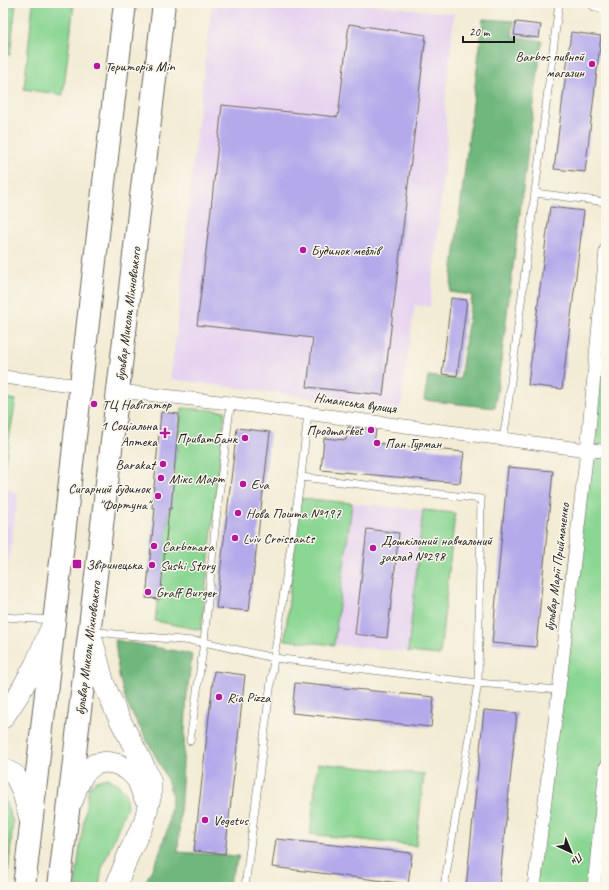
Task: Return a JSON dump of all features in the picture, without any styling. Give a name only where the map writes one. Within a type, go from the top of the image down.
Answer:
[{"type":"highway","points":[[24,887],[125,3]]},
{"type":"highway","name":"бульвар Миколи Міхновського","points":[[59,887],[164,3]]},
{"type":"main road","points":[[3,718],[19,694],[54,621]]},
{"type":"main road","points":[[90,631],[104,684],[151,783],[151,794],[144,823],[129,853],[116,887]]},
{"type":"main road","points":[[68,815],[77,787],[84,773],[95,764],[106,762],[117,764],[128,770],[137,779],[148,809]]},
{"type":"main road","points":[[3,769],[15,775],[22,790],[32,826]]},
{"type":"street","points":[[597,3],[606,4]]},
{"type":"street","name":"бульвар Марії Приймаченко","points":[[534,887],[587,450],[606,250]]},
{"type":"street","points":[[3,377],[81,386]]},
{"type":"street","name":"Німанська вулиця","points":[[118,391],[229,403],[587,450],[606,451]]},
{"type":"street","points":[[594,887],[606,767]]},
{"type":"lane","points":[[503,439],[559,3]]},
{"type":"lane","points":[[534,194],[606,202]]},
{"type":"lane","points":[[190,741],[204,642],[216,519],[230,408],[229,403]]},
{"type":"lane","points":[[245,887],[274,658],[301,478],[308,413]]},
{"type":"lane","points":[[301,478],[481,499],[478,683],[444,887]]},
{"type":"lane","points":[[3,617],[54,621]]},
{"type":"lane","points":[[90,631],[204,642],[274,658],[478,683],[559,690]]},
{"type":"shaded area","points":[[212,3],[360,3],[454,14],[445,104],[447,140],[430,307],[415,305],[400,409],[170,379],[176,337],[192,173]]},
{"type":"shaded area","points":[[3,485],[18,495],[3,601]]},
{"type":"shaded area","name":"Дошкільний навчальний заклад №298","points":[[299,498],[455,513],[440,655],[285,640]]},
{"type":"green space","points":[[3,3],[16,3],[10,55],[3,54]]},
{"type":"green space","points":[[33,3],[74,3],[63,95],[24,89]]},
{"type":"green space","points":[[483,19],[514,21],[512,36],[542,41],[495,408],[424,400],[428,376],[460,379],[472,295],[450,292]]},
{"type":"green space","points":[[606,250],[606,767],[594,887],[534,887]]},
{"type":"green space","points":[[3,398],[16,400],[3,472]]},
{"type":"green space","points":[[182,408],[225,411],[201,630],[155,621]]},
{"type":"green space","points":[[299,498],[352,503],[334,645],[285,640]]},
{"type":"green space","points":[[423,510],[455,513],[440,655],[408,652]]},
{"type":"green space","points":[[115,640],[192,654],[187,695],[178,852],[239,856],[227,887],[143,887],[158,857],[168,827],[172,794],[165,774],[126,702],[119,676]]},
{"type":"green space","points":[[318,763],[424,774],[416,846],[310,834]]},
{"type":"green space","points":[[107,778],[118,784],[125,792],[127,806],[102,868],[99,887],[75,887],[89,786],[96,781]]},
{"type":"green space","points":[[3,795],[13,822],[7,887],[3,887]]},
{"type":"building","points":[[516,22],[541,25],[539,38],[514,35]]},
{"type":"building","name":"Будинок меблів","points":[[349,24],[426,35],[383,395],[307,387],[313,338],[197,325],[222,105],[338,117]]},
{"type":"building","points":[[571,32],[601,36],[585,172],[554,169]]},
{"type":"building","points":[[550,207],[584,211],[562,389],[528,385]]},
{"type":"building","points":[[451,298],[467,300],[457,376],[442,374]]},
{"type":"building","points":[[161,412],[179,414],[171,509],[169,509],[160,599],[146,598],[155,508],[152,508]]},
{"type":"building","points":[[348,427],[376,430],[374,443],[464,452],[460,483],[321,470],[324,438],[346,440]]},
{"type":"building","points":[[237,428],[270,432],[249,611],[216,608]]},
{"type":"building","points":[[508,467],[553,471],[536,647],[492,643]]},
{"type":"building","points":[[367,529],[399,533],[387,638],[355,634]]},
{"type":"building","points":[[214,671],[245,675],[225,854],[194,851]]},
{"type":"building","points":[[295,683],[434,697],[431,727],[292,713]]},
{"type":"building","points":[[484,710],[517,713],[515,733],[499,887],[466,887]]},
{"type":"building","points":[[276,839],[412,853],[408,884],[272,867]]},
{"type":"place","name":"Barbos пивной магазин","points":[[592,64]]},
{"type":"place","name":"Територія Min","points":[[97,66]]},
{"type":"place","name":"Будинок меблів","points":[[303,250]]},
{"type":"place","name":"ТЦ Навігатор","points":[[94,404]]},
{"type":"place","name":"Продmarket","points":[[371,430]]},
{"type":"place","name":"1 Соціальна Аптека","points":[[165,433]]},
{"type":"place","name":"ПриватБанк","points":[[245,438]]},
{"type":"place","name":"Пан Гурман","points":[[377,443]]},
{"type":"place","name":"Barakat","points":[[163,464]]},
{"type":"place","name":"Мікс Март","points":[[161,478]]},
{"type":"place","name":"Eva","points":[[243,484]]},
{"type":"place","name":"Сигарний будинок \"Фортуна\"","points":[[158,496]]},
{"type":"place","name":"Нова Пошта №197","points":[[238,513]]},
{"type":"place","name":"Lviv Croissants","points":[[235,538]]},
{"type":"place","name":"Carbonara","points":[[154,546]]},
{"type":"place","name":"Дошкільний навчальний заклад №298","points":[[373,548]]},
{"type":"place","name":"Звіринецька","points":[[77,564]]},
{"type":"place","name":"Sushi Story","points":[[152,565]]},
{"type":"place","name":"Graff Burger","points":[[148,592]]},
{"type":"place","name":"Ria Pizza","points":[[219,697]]},
{"type":"place","name":"Vegetus","points":[[205,820]]}]
